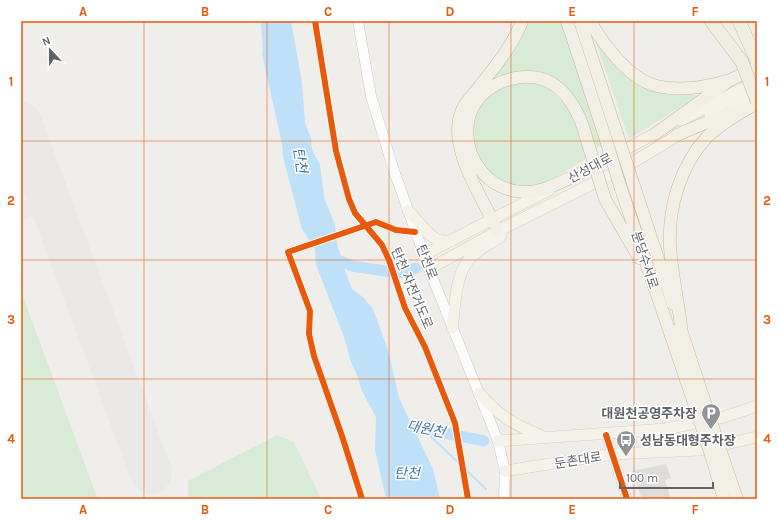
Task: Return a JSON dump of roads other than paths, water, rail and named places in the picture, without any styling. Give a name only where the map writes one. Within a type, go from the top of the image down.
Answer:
[{"type":"highway","points":[[498,231],[462,157],[458,140],[459,124],[464,107],[512,44],[522,21]]},
{"type":"highway","name":"분당수서로","points":[[567,21],[653,283],[703,413]]},
{"type":"highway","name":"분당수서로","points":[[580,21],[682,334],[703,413],[710,452],[724,499]]},
{"type":"highway","points":[[590,21],[598,35],[624,65],[638,77],[656,86],[687,88],[707,87],[730,80]]},
{"type":"highway","points":[[711,21],[742,62],[757,102]]},
{"type":"highway","points":[[655,134],[756,62],[739,21]]},
{"type":"highway","points":[[582,173],[542,190],[525,192],[508,190],[490,181],[478,168],[470,153],[468,123],[474,107],[486,92],[498,83],[518,76],[535,76],[551,82],[564,93],[575,109],[584,128],[605,198],[611,212],[653,283]]},
{"type":"highway","points":[[678,135],[757,102]]},
{"type":"highway","points":[[682,334],[670,246],[672,214],[676,189],[690,161],[707,138],[732,117],[757,102]]},
{"type":"highway","name":"분당수서로","points":[[710,452],[737,499]]},
{"type":"main road","name":"탄천로","points":[[358,21],[371,96],[408,211],[423,255],[498,441],[505,471],[504,499]]},
{"type":"main road","name":"산성대로","points":[[423,255],[493,220],[757,81]]},
{"type":"main road","name":"산성대로","points":[[429,269],[498,231],[525,219],[620,170],[715,113],[757,92]]},
{"type":"main road","points":[[408,211],[417,218],[427,232],[438,240],[451,241]]},
{"type":"main road","points":[[452,328],[461,276],[467,262],[478,251],[525,219]]},
{"type":"main road","points":[[478,393],[507,421],[544,437]]},
{"type":"main road","name":"둔촌대로","points":[[498,441],[606,434],[689,425],[724,417],[757,406]]},
{"type":"main road","name":"둔촌대로","points":[[505,471],[613,454],[710,452],[757,436]]},
{"type":"street","points":[[362,499],[314,356],[309,334],[310,311],[288,252],[376,222],[396,230],[416,232]]},
{"type":"street","points":[[606,434],[627,499]]},
{"type":"water","name":"탄천","points":[[261,21],[291,21],[302,82],[305,123],[311,138],[312,150],[320,165],[324,197],[335,225],[337,244],[346,273],[352,289],[364,298],[373,309],[388,350],[399,398],[433,469],[440,499],[386,499],[375,450],[376,417],[362,391],[351,362],[344,337],[316,265],[315,249],[302,229],[283,157],[282,144],[262,54],[263,45]]},
{"type":"waterway","points":[[333,258],[352,266],[399,273],[416,268]]},
{"type":"waterway","name":"대원천","points":[[400,424],[484,441]]},
{"type":"waterway","points":[[423,429],[486,489]]},
{"type":"place","name":"대원천공영주차장","points":[[711,430]]},
{"type":"place","name":"성남동대형주차장","points":[[626,457]]}]
